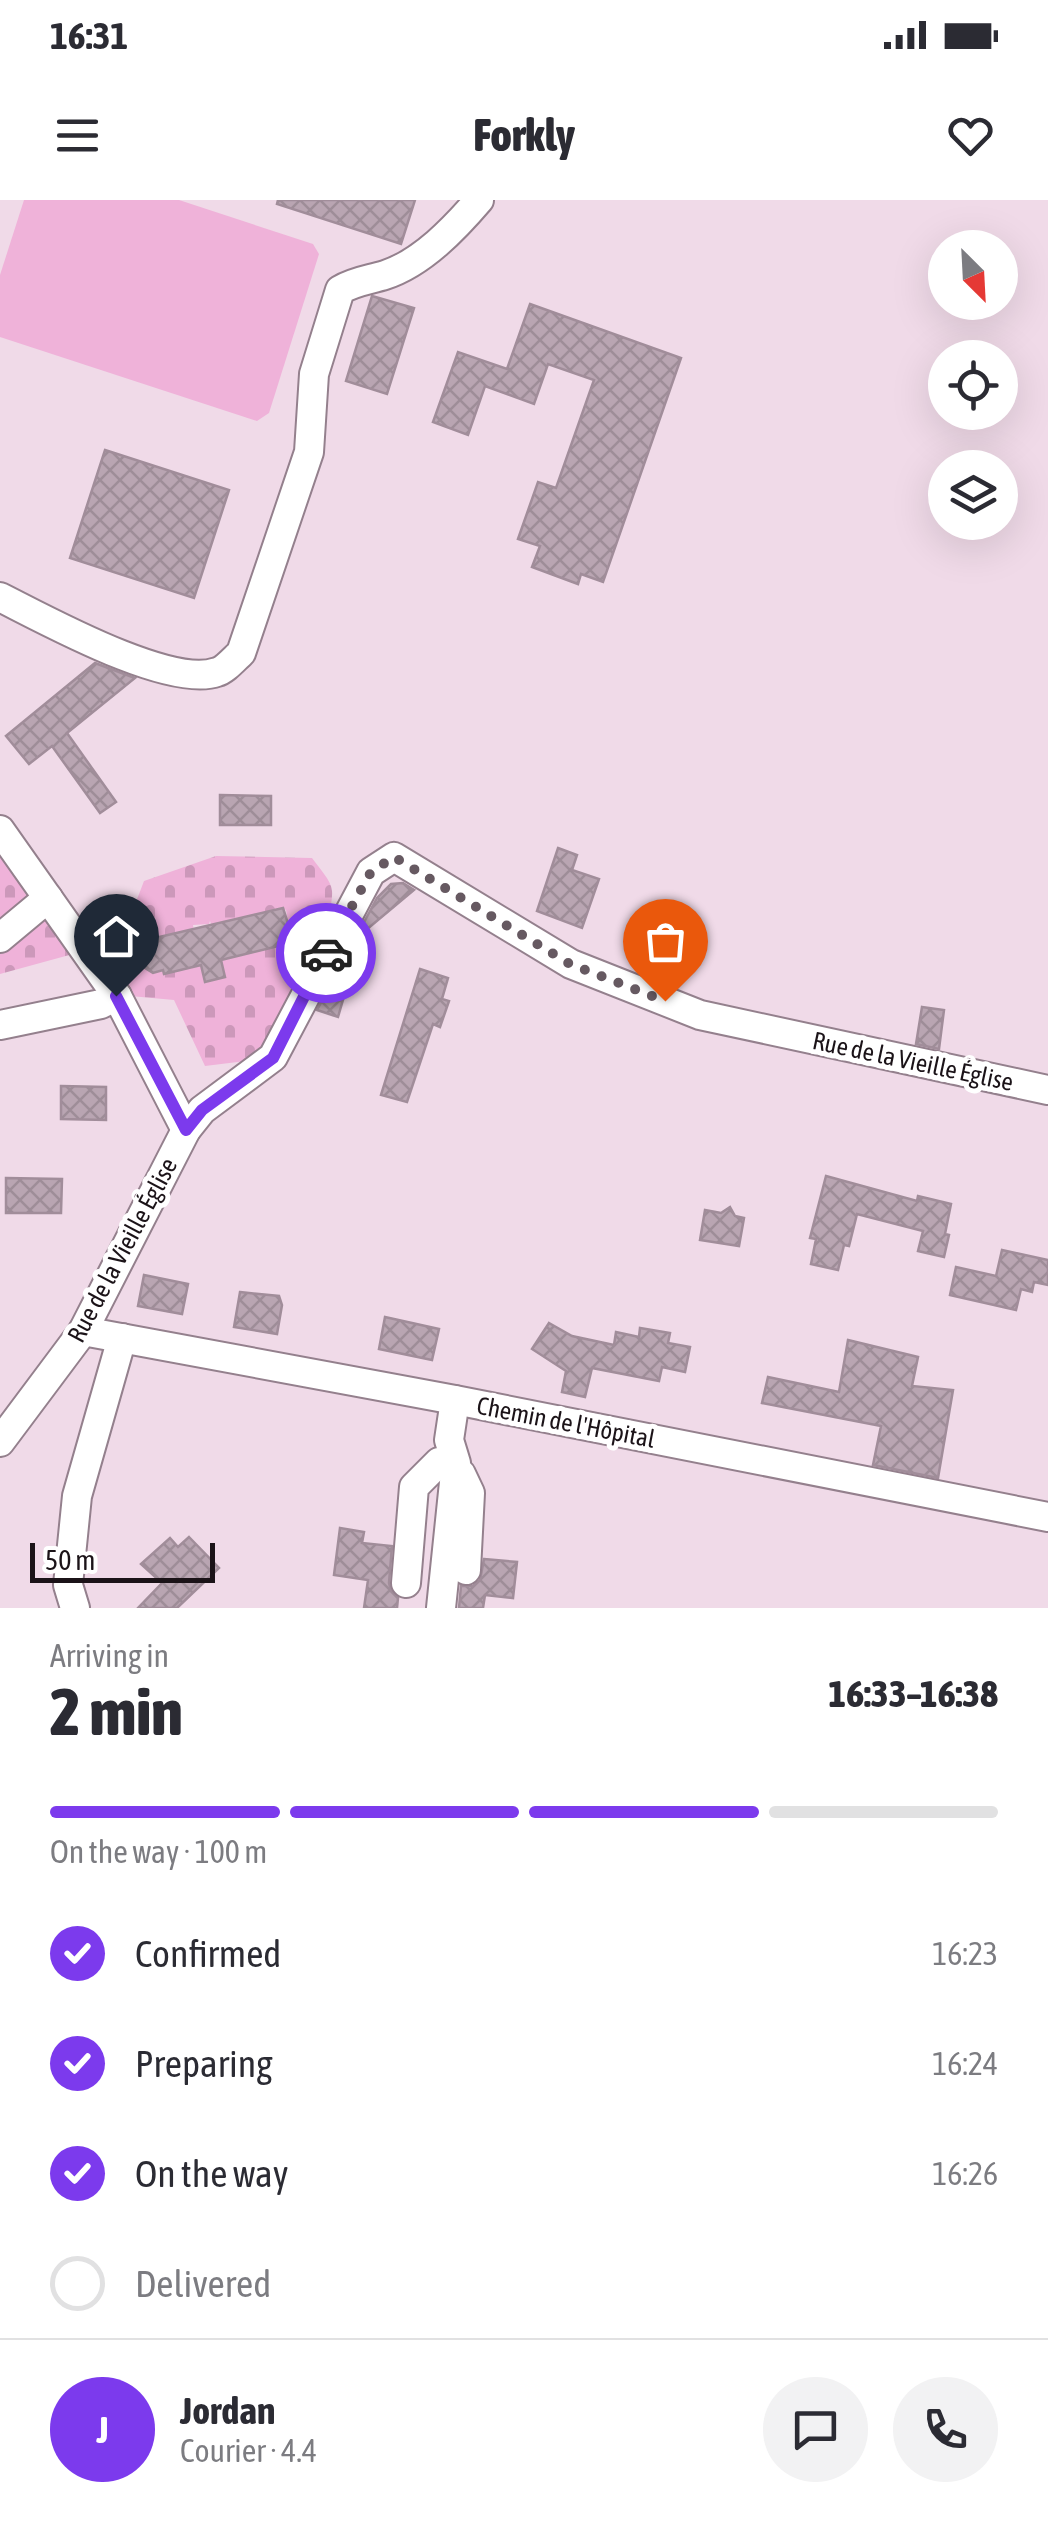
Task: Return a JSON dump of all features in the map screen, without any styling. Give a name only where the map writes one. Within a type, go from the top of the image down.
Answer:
[{"type":"street","points":[[0,597],[113,654],[184,673],[218,672],[242,653],[309,452],[314,374],[340,290],[355,280],[388,274],[418,255],[455,228],[479,200]]},
{"type":"street","points":[[0,830],[116,996],[186,1130]]},
{"type":"street","name":"Rue de la Vieille Église","points":[[0,1442],[83,1332],[186,1130],[202,1110],[273,1058],[371,872],[394,857],[570,964],[700,1015],[1048,1090]]},
{"type":"street","points":[[0,938],[48,898]]},
{"type":"street","points":[[0,1025],[100,1004],[116,996]]},
{"type":"street","name":"Chemin de l'Hôpital","points":[[83,1332],[455,1400],[1048,1518]]},
{"type":"street","points":[[76,1608],[68,1585],[77,1496],[122,1338]]},
{"type":"street","points":[[422,1608],[455,1400]]},
{"type":"street","points":[[448,1455],[470,1493],[466,1570]]},
{"type":"street","points":[[406,1583],[414,1487],[448,1455]]},
{"type":"street","points":[[441,1608],[448,1455]]},
{"type":"green space","points":[[24,200],[179,200],[313,244],[319,254],[269,413],[257,421],[0,337],[0,275]]},
{"type":"green space","points":[[0,855],[73,954],[0,974]]},
{"type":"green space","points":[[216,856],[312,858],[327,878],[332,891],[325,926],[262,1059],[205,1066],[174,1000],[130,996],[113,962],[144,881]],"holes":[[[286,910],[288,921],[275,947],[219,957],[208,981],[204,980],[201,961],[164,974],[163,970],[148,970],[140,965],[138,956],[155,938],[194,932],[193,925],[210,921],[212,927],[252,914],[254,917]]]},
{"type":"building","points":[[278,200],[415,200],[401,244],[277,204]]},
{"type":"building","points":[[372,296],[414,308],[387,394],[346,381]]},
{"type":"building","points":[[530,304],[681,358],[603,582],[581,574],[578,584],[532,567],[540,546],[518,539],[538,482],[556,488],[594,380],[548,364],[534,404],[485,386],[468,435],[433,422],[458,352],[507,369]]},
{"type":"building","points":[[105,450],[229,490],[194,598],[70,558]]},
{"type":"building","points":[[95,663],[135,678],[67,733],[116,802],[100,813],[52,746],[29,764],[6,736]]},
{"type":"building","points":[[220,795],[271,796],[271,825],[220,825]]},
{"type":"building","points":[[558,848],[577,855],[572,870],[599,879],[582,928],[537,911]]},
{"type":"building","points":[[403,883],[414,890],[366,930],[362,926],[377,898],[391,884]]},
{"type":"building","points":[[283,908],[291,943],[221,960],[225,977],[205,982],[201,965],[164,974],[163,970],[153,973],[140,965],[138,956],[155,938]]},
{"type":"building","points":[[420,969],[448,978],[442,999],[449,1001],[440,1027],[433,1024],[407,1102],[381,1095]]},
{"type":"building","points":[[333,981],[347,986],[338,1017],[317,1010]]},
{"type":"building","points":[[922,1007],[944,1010],[939,1049],[916,1044]]},
{"type":"building","points":[[61,1086],[106,1087],[106,1120],[61,1119]]},
{"type":"building","points":[[826,1176],[917,1201],[918,1196],[951,1204],[944,1257],[918,1251],[923,1231],[857,1214],[838,1270],[811,1264],[816,1239],[810,1238]]},
{"type":"building","points":[[6,1178],[62,1179],[61,1213],[6,1213]]},
{"type":"building","points":[[730,1207],[735,1216],[744,1218],[739,1246],[700,1240],[705,1210],[721,1213]]},
{"type":"building","points":[[1002,1250],[1048,1260],[1048,1285],[1034,1282],[1032,1292],[1021,1289],[1016,1310],[950,1295],[956,1267],[996,1276]]},
{"type":"building","points":[[144,1275],[188,1284],[182,1314],[138,1306]]},
{"type":"building","points":[[240,1292],[279,1296],[282,1305],[277,1334],[234,1327]]},
{"type":"building","points":[[385,1317],[439,1329],[432,1360],[379,1349]]},
{"type":"building","points":[[549,1323],[572,1336],[614,1345],[616,1332],[639,1337],[640,1328],[670,1333],[668,1343],[690,1347],[685,1372],[662,1367],[659,1381],[592,1368],[585,1397],[562,1392],[566,1371],[532,1349]]},
{"type":"building","points":[[848,1340],[918,1357],[912,1386],[953,1390],[938,1478],[873,1465],[881,1426],[762,1403],[768,1377],[839,1392]]},
{"type":"building","points":[[340,1528],[364,1532],[362,1543],[392,1546],[389,1583],[398,1598],[397,1608],[364,1608],[368,1580],[334,1575]]},
{"type":"building","points":[[189,1537],[219,1568],[177,1608],[138,1608],[162,1583],[141,1564],[170,1538],[178,1547]]},
{"type":"building","points":[[484,1559],[517,1562],[513,1598],[485,1595],[483,1608],[459,1608],[461,1586],[473,1586],[480,1580]]},
{"type":"way so far","points":[[326,953],[371,872],[394,857],[570,964],[665,1001]]},
{"type":"route","points":[[116,996],[186,1130],[202,1110],[273,1058],[326,953]]}]
